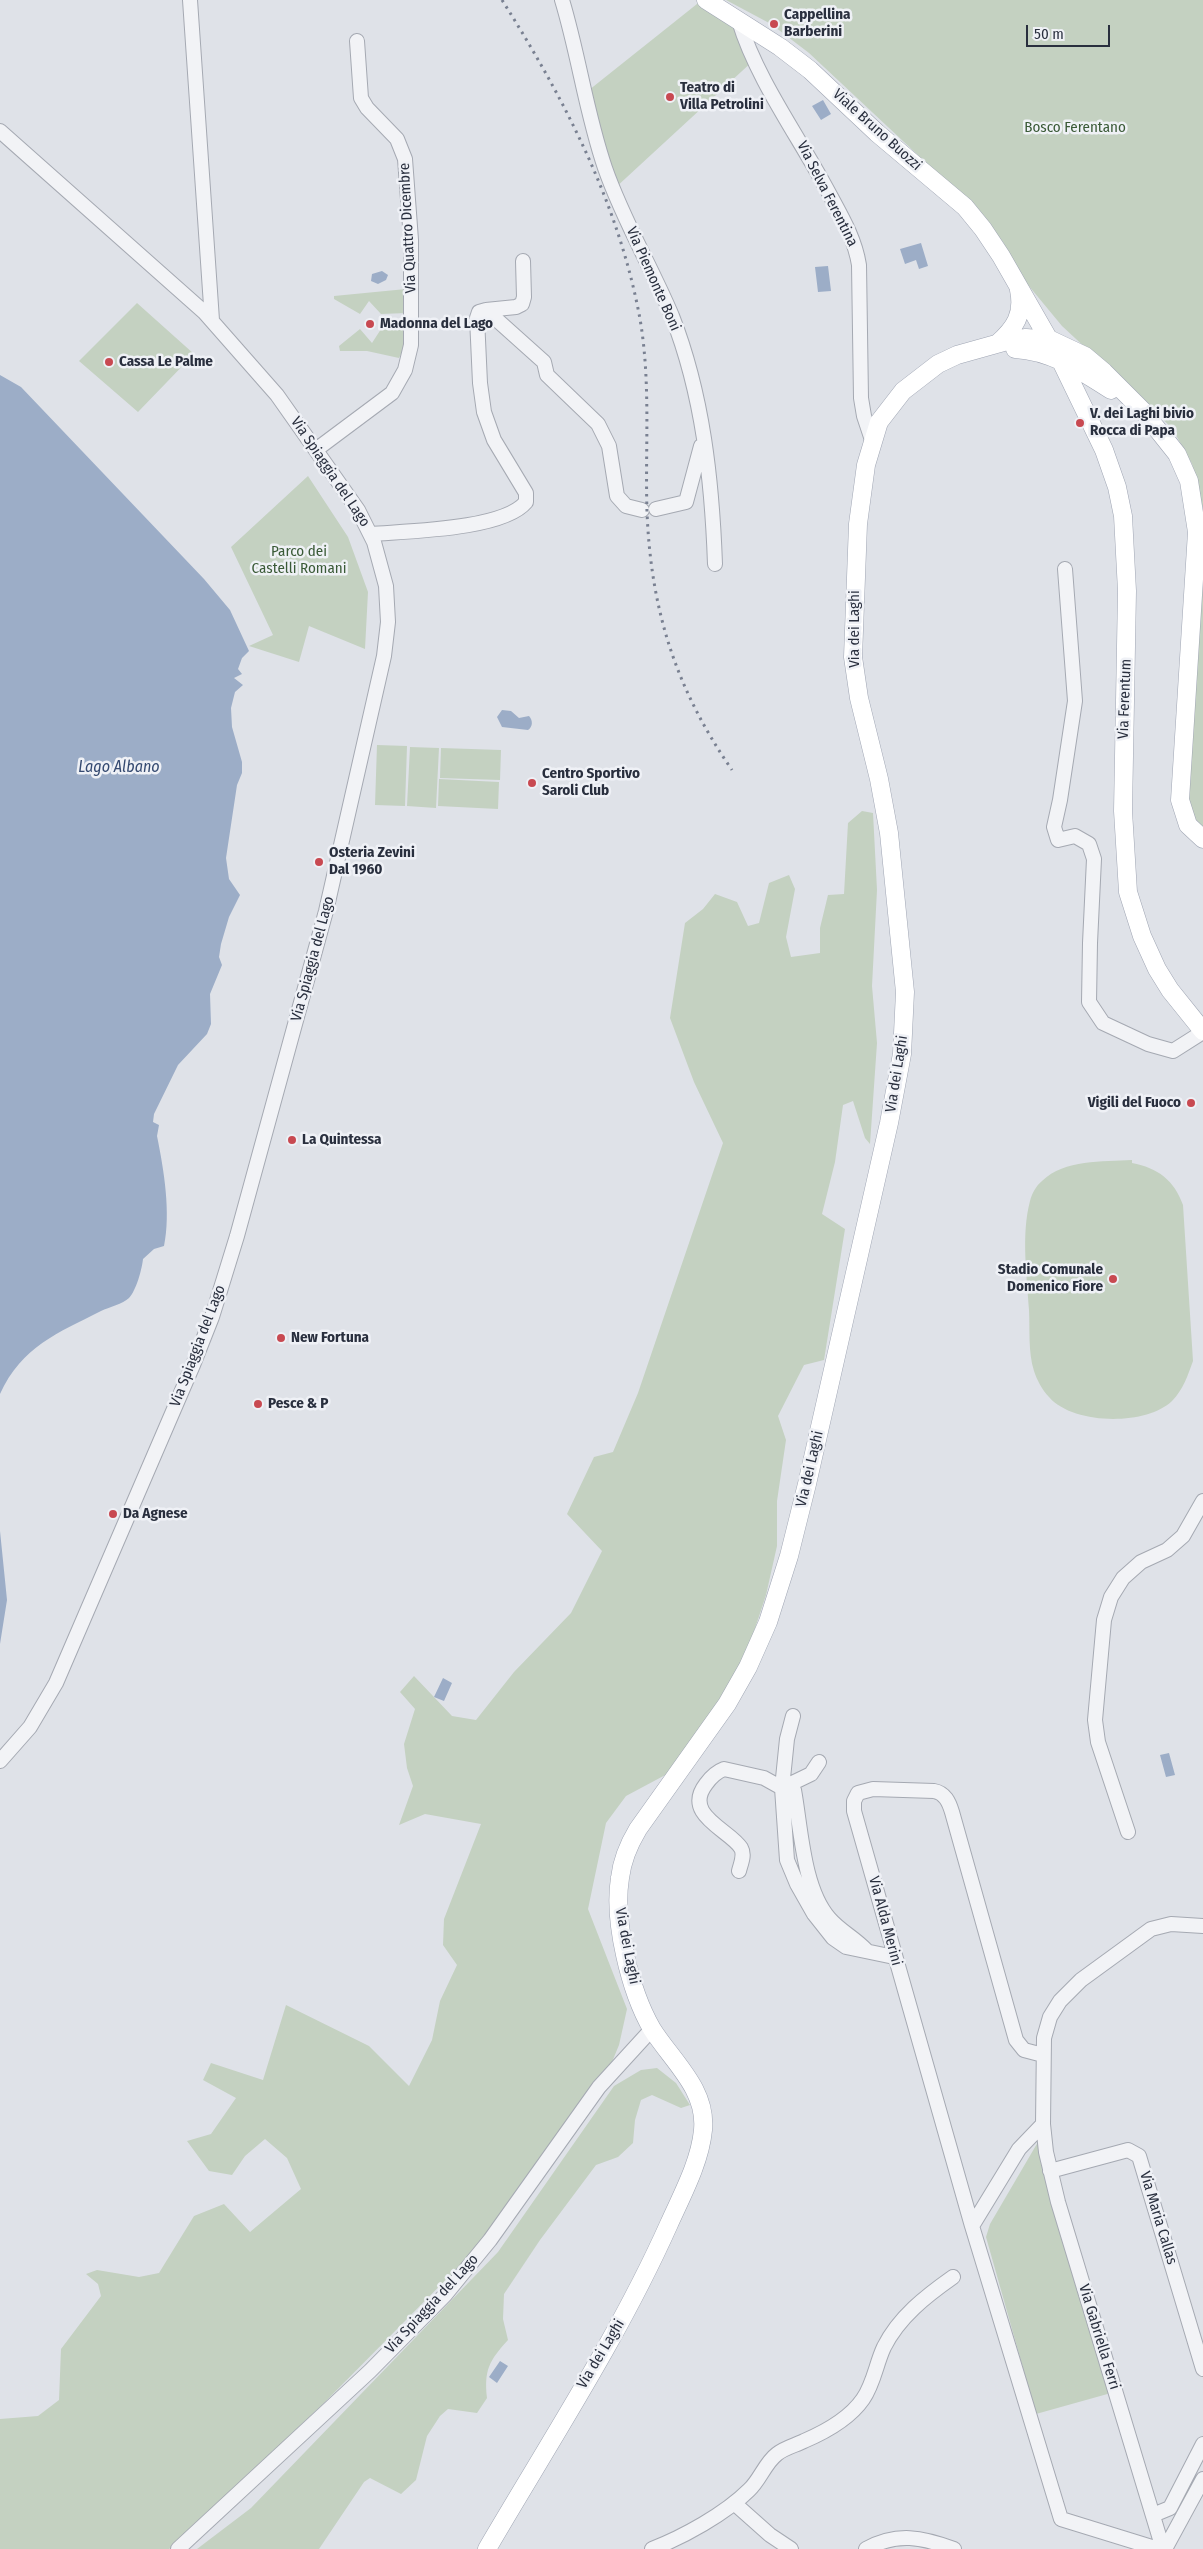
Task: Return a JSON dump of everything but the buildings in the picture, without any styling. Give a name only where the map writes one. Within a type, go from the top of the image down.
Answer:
[{"type":"main road","name":"Viale Bruno Buozzi","points":[[706,0],[810,70],[877,133],[958,201],[983,229],[1019,290]]},
{"type":"main road","name":"Via Ferentum","points":[[1019,290],[1051,340],[1114,477],[1125,534],[1127,599],[1122,790],[1124,858],[1128,892],[1142,936],[1157,969],[1170,990],[1203,1032]]},
{"type":"main road","points":[[992,345],[1018,321],[1021,306],[1019,290]]},
{"type":"main road","points":[[1019,290],[1085,356]]},
{"type":"main road","name":"Via dei Laghi","points":[[487,2549],[637,2291],[674,2212],[696,2156],[703,2131],[700,2104],[691,2083],[652,2029],[633,1982],[621,1927],[618,1898],[623,1864],[642,1822],[704,1738],[740,1681],[761,1638],[775,1601],[807,1484],[900,1063],[905,992],[891,851],[879,779],[859,698],[853,657],[852,624],[858,524],[864,474],[872,440],[885,411],[914,380],[950,358],[992,345],[1026,338],[1051,340],[1085,356],[1142,410],[1167,439],[1180,458],[1189,481],[1195,510],[1196,562],[1180,800],[1186,821],[1203,839]]},
{"type":"main road","name":"Via dei Laghi","points":[[992,345],[1036,350],[1060,359],[1142,410]]},
{"type":"main road","points":[[1016,349],[1048,367],[1076,392]]},
{"type":"main road","points":[[1087,416],[1088,397],[1094,391],[1106,387]]},
{"type":"street","points":[[190,0],[212,320]]},
{"type":"street","name":"Via Piemonte Boni","points":[[562,0],[594,135],[625,216],[657,282],[678,333],[691,378],[703,437],[712,508],[715,564]]},
{"type":"street","name":"Via Selva Ferentina","points":[[739,21],[747,48],[819,173],[855,247],[859,265],[862,404],[872,440]]},
{"type":"street","name":"Via Quattro Dicembre","points":[[317,449],[392,393],[405,370],[411,344],[411,233],[405,159],[397,139],[367,108],[361,98],[357,40]]},
{"type":"street","name":"Via Spiaggia del Lago","points":[[0,131],[212,320],[277,395],[353,502],[371,534],[382,569],[387,599],[388,627],[382,667],[326,912],[231,1255],[199,1351],[56,1683],[30,1727],[0,1761]]},
{"type":"street","points":[[371,534],[473,524],[509,512],[526,502],[526,493],[494,440],[483,407],[477,318],[479,312],[516,307],[522,304],[524,297],[523,261]]},
{"type":"street","points":[[486,310],[544,362],[547,375],[598,424],[609,446],[617,496],[626,506],[642,510]]},
{"type":"street","points":[[656,509],[686,502],[703,437]]},
{"type":"street","points":[[1065,570],[1075,701],[1054,827],[1058,840],[1075,836],[1090,844],[1094,859],[1090,943],[1090,1002],[1103,1023],[1148,1044],[1173,1051],[1203,1032]]},
{"type":"street","points":[[1128,1832],[1098,1742],[1096,1720],[1104,1620],[1111,1597],[1123,1578],[1141,1562],[1167,1550],[1183,1536],[1203,1501]]},
{"type":"street","points":[[793,1716],[787,1740],[786,1854],[797,1884],[812,1910],[833,1938],[846,1947],[894,1957]]},
{"type":"street","points":[[788,1789],[811,1774],[818,1762]]},
{"type":"street","points":[[739,1871],[742,1857],[741,1850],[714,1826],[705,1814],[701,1800],[704,1787],[718,1771],[728,1769],[764,1778],[788,1789]]},
{"type":"street","points":[[788,1789],[810,1881],[816,1897],[829,1918],[868,1953]]},
{"type":"street","name":"Via Alda Merini","points":[[972,2226],[854,1811],[854,1799],[861,1791],[868,1789],[938,1792],[944,1795],[951,1808],[1016,2040],[1024,2050],[1043,2055]]},
{"type":"street","points":[[1158,2549],[1062,2518],[972,2226],[1020,2150],[1043,2124],[1044,2038],[1054,2010],[1081,1980],[1151,1929],[1168,1924],[1203,1926]]},
{"type":"street","name":"Via Spiaggia del Lago","points":[[178,2549],[370,2370],[445,2295],[490,2240],[599,2087],[652,2029]]},
{"type":"street","name":"Via Gabriella Ferri","points":[[1043,2124],[1050,2171],[1164,2549]]},
{"type":"street","name":"Via Maria Callas","points":[[1050,2171],[1128,2150],[1139,2156],[1203,2368]]},
{"type":"street","points":[[652,2549],[688,2532],[734,2504],[749,2490],[777,2454],[817,2435],[849,2414],[863,2400],[874,2379],[878,2361],[893,2331],[917,2303],[953,2277]]},
{"type":"street","points":[[1153,2514],[1170,2508],[1203,2444]]},
{"type":"street","points":[[1164,2549],[1203,2479]]},
{"type":"street","points":[[734,2504],[770,2536],[791,2549]]},
{"type":"street","points":[[866,2549],[883,2541],[908,2536],[920,2537],[954,2549]]},
{"type":"green space","points":[[702,0],[739,21],[754,60],[614,189],[584,94]]},
{"type":"green space","name":"Bosco Ferentano","points":[[726,0],[1203,0],[1203,509],[1192,464],[1172,428],[1062,326],[1019,274],[1003,242],[983,216],[809,53],[771,24]]},
{"type":"green space","points":[[406,289],[407,313],[381,314],[369,301],[360,314],[334,299],[334,296]]},
{"type":"green space","points":[[137,303],[194,354],[138,412],[79,361]]},
{"type":"green space","points":[[406,325],[404,348],[399,358],[367,351],[340,351],[339,346],[360,329],[372,343],[383,326]]},
{"type":"green space","name":"Parco dei Castelli Romani","points":[[308,476],[348,537],[368,592],[365,649],[309,626],[299,662],[249,646],[273,635],[231,547]]},
{"type":"green space","points":[[1203,509],[1203,834],[1186,810]]},
{"type":"green space","points":[[377,745],[407,746],[405,806],[375,805]]},
{"type":"green space","points":[[410,747],[439,748],[436,808],[407,806]]},
{"type":"green space","points":[[441,748],[501,750],[500,780],[440,778]]},
{"type":"green space","points":[[439,779],[499,782],[498,809],[438,806]]},
{"type":"green space","points":[[862,811],[873,813],[877,890],[872,986],[877,1043],[870,1144],[865,1138],[853,1101],[843,1105],[835,1162],[822,1214],[845,1229],[824,1360],[804,1365],[778,1416],[786,1440],[777,1501],[777,1546],[766,1595],[746,1656],[714,1709],[669,1773],[626,1796],[606,1823],[588,1909],[627,2009],[619,2045],[607,2074],[486,2239],[324,2403],[172,2547],[169,2549],[0,2549],[0,2419],[38,2416],[59,2400],[61,2349],[101,2296],[98,2284],[86,2274],[97,2270],[139,2277],[159,2273],[194,2216],[224,2204],[250,2232],[301,2189],[287,2158],[265,2139],[245,2156],[232,2175],[209,2171],[187,2141],[211,2134],[236,2098],[203,2080],[211,2063],[263,2080],[286,2005],[369,2046],[409,2086],[432,2040],[440,2001],[457,1965],[443,1945],[444,1919],[481,1824],[425,1814],[399,1825],[413,1786],[407,1768],[404,1744],[415,1709],[400,1692],[414,1676],[452,1716],[476,1720],[514,1672],[571,1613],[602,1551],[567,1514],[594,1457],[613,1452],[638,1393],[723,1143],[694,1082],[670,1018],[685,923],[703,909],[715,894],[737,902],[748,926],[759,923],[769,883],[789,875],[795,889],[786,937],[791,957],[820,953],[820,928],[828,895],[844,894],[848,823]]},
{"type":"green space","points":[[1132,1160],[1132,1163],[1150,1168],[1164,1176],[1175,1189],[1183,1205],[1193,1361],[1179,1392],[1172,1401],[1160,1409],[1145,1415],[1128,1418],[1092,1417],[1075,1413],[1060,1406],[1044,1391],[1034,1371],[1030,1349],[1025,1255],[1027,1214],[1034,1190],[1051,1174],[1073,1165],[1084,1163]]},
{"type":"green space","points":[[657,2068],[676,2083],[690,2105],[681,2108],[652,2095],[641,2100],[635,2120],[633,2143],[618,2157],[596,2165],[540,2240],[504,2294],[503,2319],[508,2340],[489,2366],[486,2380],[487,2398],[477,2413],[448,2409],[440,2416],[427,2436],[416,2480],[401,2494],[370,2478],[364,2482],[319,2549],[197,2549],[251,2508],[498,2252],[614,2086],[641,2070]]},
{"type":"green space","points":[[1038,2142],[1111,2393],[1036,2414],[986,2237],[990,2224]]},
{"type":"water","points":[[823,100],[831,114],[821,120],[812,106]]},
{"type":"water","points":[[921,243],[928,266],[919,269],[916,260],[905,264],[900,249]]},
{"type":"water","points":[[828,266],[831,291],[818,292],[815,267]]},
{"type":"water","points":[[382,271],[388,275],[386,280],[378,284],[371,281],[372,274]]},
{"type":"water","name":"Lago Albano","points":[[0,375],[21,387],[204,579],[230,610],[249,651],[242,658],[238,669],[242,674],[234,678],[243,685],[235,692],[231,708],[232,727],[242,762],[242,773],[237,785],[226,858],[229,879],[240,895],[229,917],[221,944],[219,957],[222,965],[210,994],[211,1024],[207,1034],[178,1065],[154,1114],[153,1122],[159,1125],[157,1136],[166,1191],[167,1220],[164,1246],[154,1249],[143,1259],[140,1274],[129,1298],[70,1326],[30,1352],[9,1378],[0,1394]]},
{"type":"water","points":[[502,710],[511,711],[519,718],[529,716],[532,721],[531,727],[528,730],[502,727],[497,717]]},
{"type":"water","points":[[0,1531],[7,1600],[0,1644]]},
{"type":"water","points":[[443,1678],[452,1683],[444,1701],[434,1697]]},
{"type":"water","points":[[1169,1753],[1175,1775],[1166,1777],[1160,1755]]},
{"type":"water","points":[[500,2361],[508,2366],[497,2383],[489,2377]]},
{"type":"railway","points":[[502,0],[547,75],[586,153],[603,193],[631,276],[640,319],[647,391],[647,512],[654,583],[670,648],[682,679],[712,740],[732,770]]},
{"type":"place","name":"Cappellina Barberini","points":[[774,24]]},
{"type":"place","name":"Teatro di Villa Petrolini","points":[[670,97]]},
{"type":"place","name":"Madonna del Lago","points":[[370,324]]},
{"type":"place","name":"Cassa Le Palme","points":[[109,362]]},
{"type":"place","name":"V. dei Laghi bivio Rocca di Papa","points":[[1080,423]]},
{"type":"place","name":"Centro Sportivo Saroli Club","points":[[532,783]]},
{"type":"place","name":"Osteria Zevini Dal 1960","points":[[319,862]]},
{"type":"place","name":"Vigili del Fuoco","points":[[1191,1103]]},
{"type":"place","name":"La Quintessa","points":[[292,1140]]},
{"type":"place","name":"Stadio Comunale Domenico Fiore","points":[[1113,1279]]},
{"type":"place","name":"New Fortuna","points":[[281,1338]]},
{"type":"place","name":"Pesce & P","points":[[258,1404]]},
{"type":"place","name":"Da Agnese","points":[[113,1514]]}]
